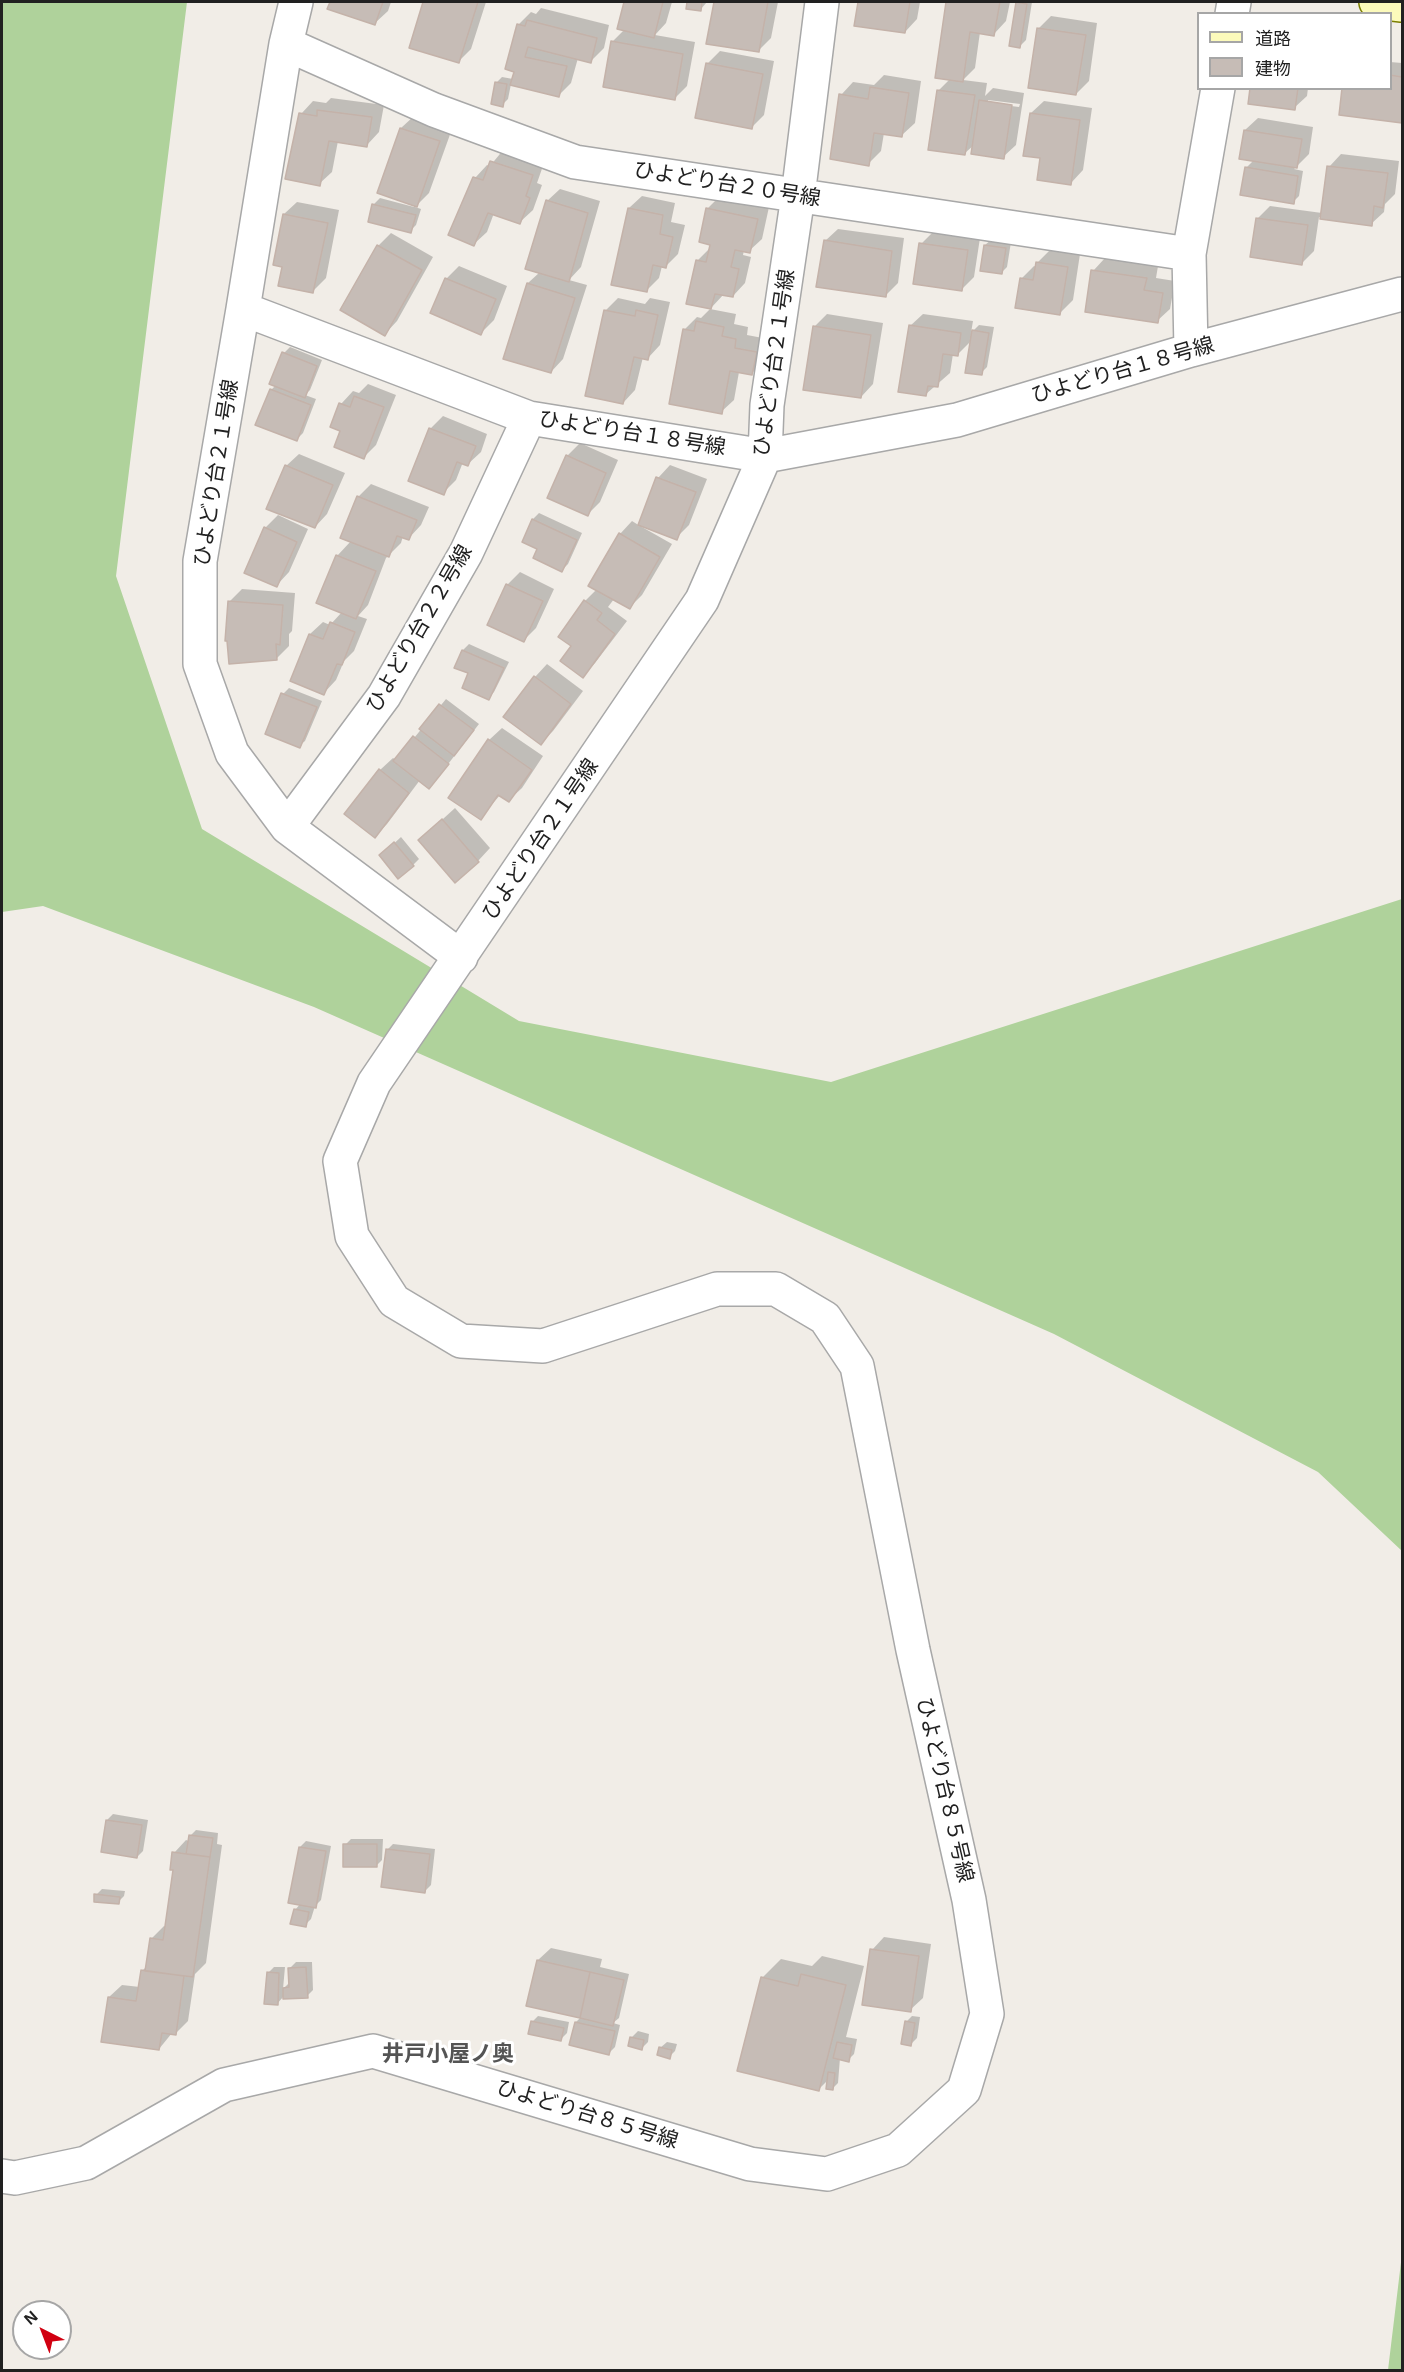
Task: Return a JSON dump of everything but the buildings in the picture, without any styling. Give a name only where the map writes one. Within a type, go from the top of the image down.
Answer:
[{"type":"street","points":[[243,309],[286,44],[296,2]]},
{"type":"street","name":"ひよどり台２１号線","points":[[243,309],[200,561],[200,664],[232,753],[287,827],[461,957],[702,600],[765,456],[767,405],[798,196],[822,2]]},
{"type":"street","points":[[1376,2],[1402,5]]},
{"type":"street","name":"ひよどり台２０号線","points":[[286,44],[434,110],[575,162],[1189,254]]},
{"type":"street","points":[[1191,350],[1189,254],[1218,90]]},
{"type":"street","name":"ひよどり台１８号線","points":[[243,309],[529,418],[765,456],[957,420],[1191,350],[1402,294]]},
{"type":"street","name":"ひよどり台２２号線","points":[[287,827],[384,696],[466,553],[529,418]]},
{"type":"street","name":"ひよどり台８５号線","points":[[2,2176],[15,2178],[86,2163],[224,2085],[373,2051],[750,2164],[826,2174],[898,2150],[964,2090],[987,2014],[969,1900],[913,1650],[857,1366],[825,1318],[776,1289],[717,1289],[543,1347],[461,1341],[394,1301],[352,1236],[340,1161],[374,1083],[461,957]]},
{"type":"green space","points":[[2,2],[187,2],[116,576],[202,829],[519,1021],[831,1082],[1402,899],[1402,1551],[1318,1472],[1054,1334],[314,1007],[43,906],[2,912]]},
{"type":"green space","points":[[1402,2254],[1402,2370],[1388,2370]]},
{"type":"district","name":"井戸小屋ノ奥","points":[[448,2055]]}]
